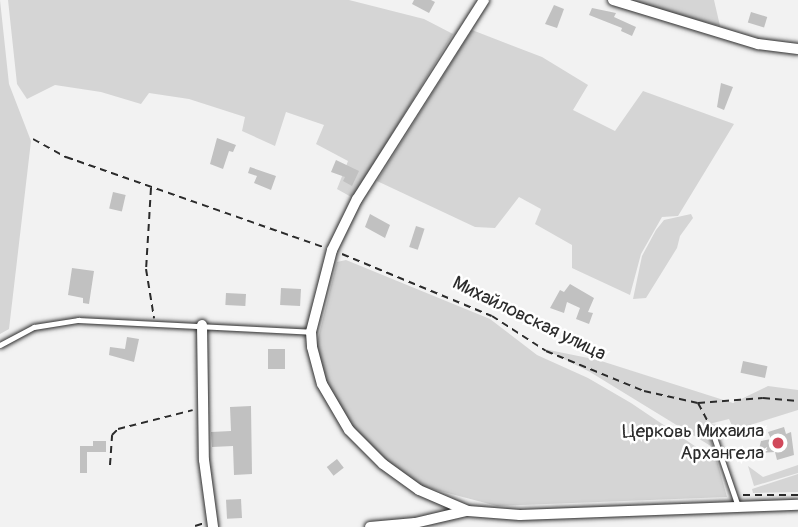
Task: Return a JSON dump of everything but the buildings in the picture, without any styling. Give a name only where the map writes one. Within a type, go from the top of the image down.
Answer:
[{"type":"street","points":[[467,511],[419,490],[383,464],[349,430],[322,384],[312,347],[312,332],[332,250],[357,199],[484,0]]},
{"type":"street","points":[[613,0],[758,44],[798,49]]},
{"type":"street","points":[[202,326],[200,348],[205,408],[204,460],[213,527]]},
{"type":"street","points":[[370,527],[415,523],[467,511],[520,515],[736,501],[798,505]]},
{"type":"lane","points":[[0,345],[34,327],[78,320],[312,332]]},
{"type":"lane","points":[[712,430],[736,501]]},
{"type":"path","name":"Михайловская улица","points":[[33,139],[66,157],[332,250],[492,316],[546,351],[644,391],[698,403],[763,398],[798,401]]},
{"type":"path","points":[[151,187],[146,269],[156,324]]},
{"type":"path","points":[[698,403],[712,430]]},
{"type":"path","points":[[110,465],[112,435],[118,429],[205,408]]},
{"type":"path","points":[[736,501],[798,495]]},
{"type":"shaded area","points":[[0,0],[9,84],[31,141],[9,329],[0,334]]},
{"type":"shaded area","points":[[8,0],[349,0],[424,19],[453,34],[353,198],[337,189],[348,161],[316,144],[324,125],[286,112],[275,146],[242,131],[245,117],[189,99],[149,93],[141,104],[101,92],[55,85],[27,99],[17,84]]},
{"type":"shaded area","points":[[626,0],[714,0],[720,26],[668,12]]},
{"type":"shaded area","points":[[472,30],[542,57],[588,85],[573,110],[615,131],[643,91],[734,124],[678,216],[662,217],[641,254],[630,295],[572,268],[572,245],[535,224],[541,209],[519,197],[495,228],[475,227],[377,181]]},
{"type":"shaded area","points":[[691,214],[693,218],[680,236],[677,248],[646,298],[633,299],[642,256],[656,230],[664,220]]},
{"type":"shaded area","points":[[346,260],[490,319],[537,355],[588,378],[631,403],[717,461],[727,497],[497,506],[421,486],[387,461],[352,426],[327,384],[316,347],[337,262]]},
{"type":"shaded area","points":[[544,349],[598,360],[733,403],[768,386],[798,390],[798,410],[734,430],[729,419],[705,425],[714,448],[590,372]]},
{"type":"shaded area","points":[[798,465],[798,473],[754,486],[748,466],[763,477]]},
{"type":"shaded area","points":[[798,474],[798,492],[753,493],[752,489]]},
{"type":"place","name":"Церковь Михаила Архангела","points":[[778,443]]}]
